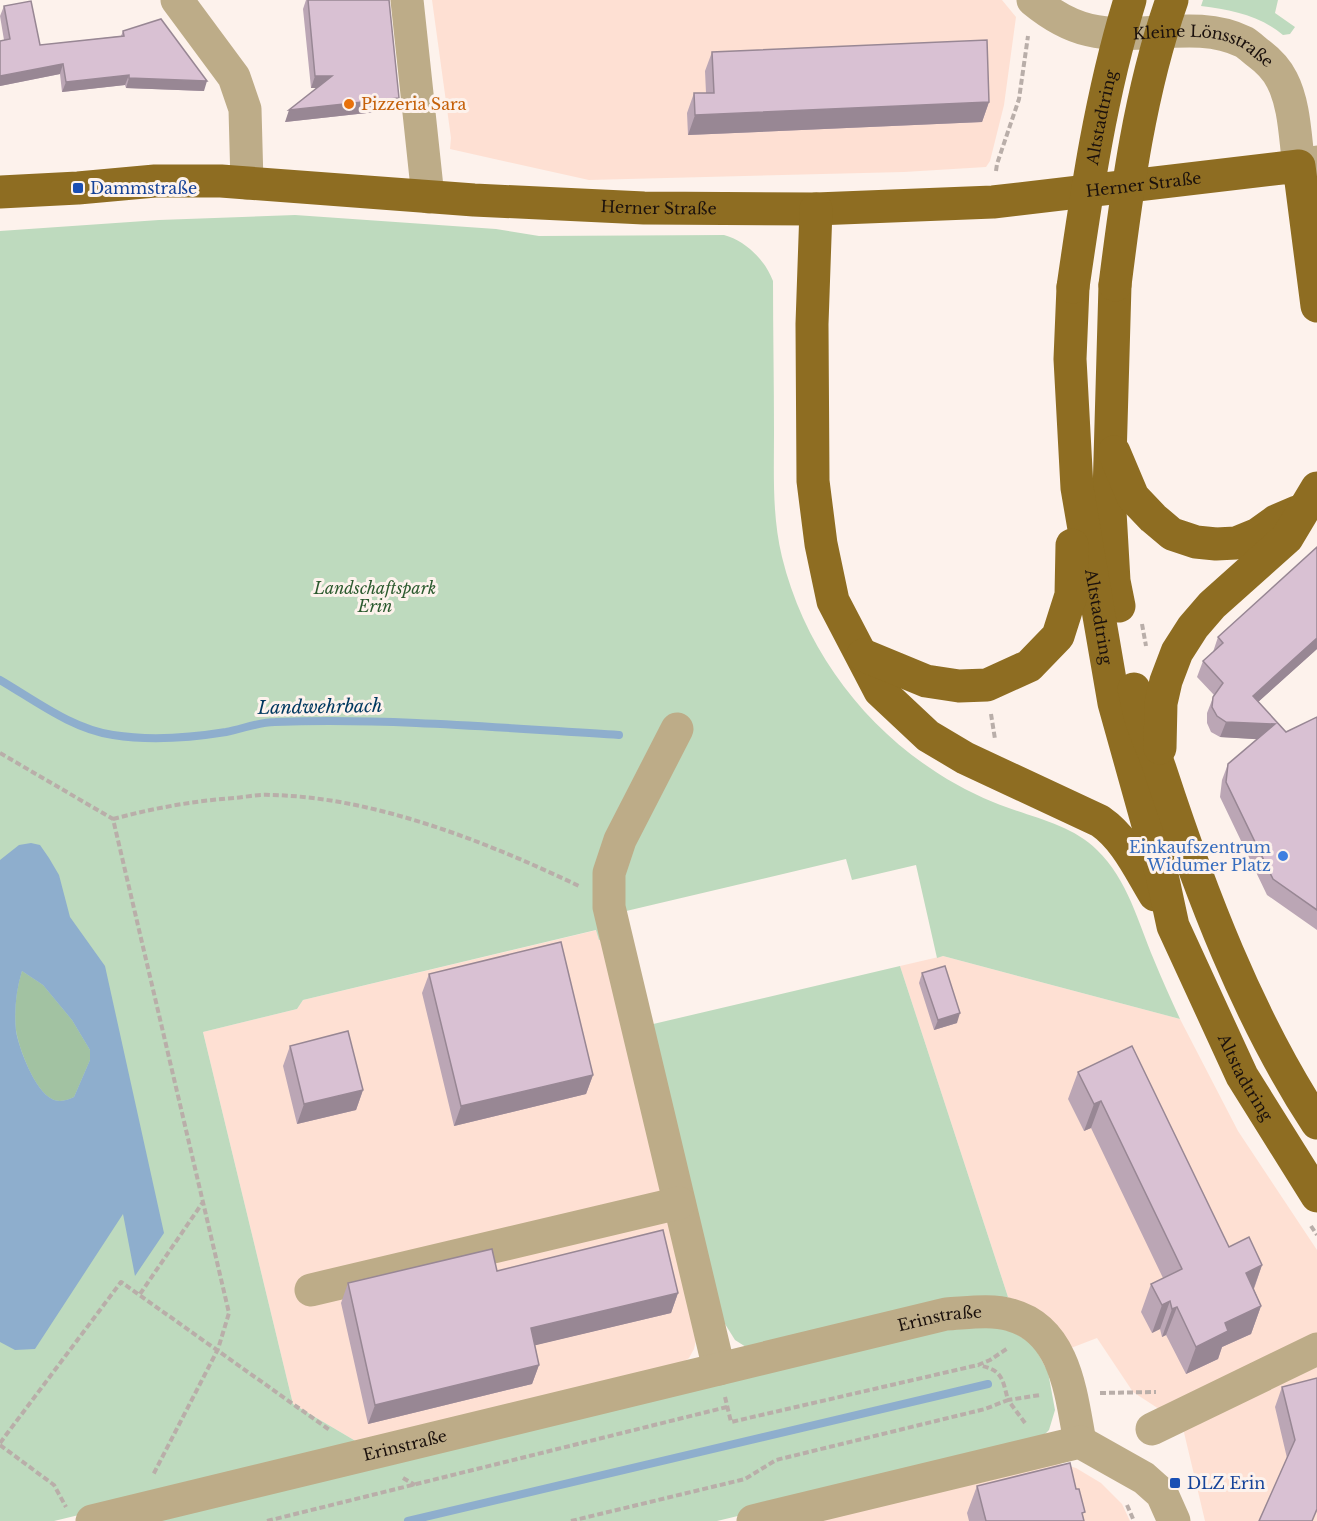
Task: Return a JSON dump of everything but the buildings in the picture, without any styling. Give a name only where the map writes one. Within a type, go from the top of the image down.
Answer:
[{"type":"main road","name":"Altstadtring","points":[[1130,0],[1095,140],[1073,287],[1070,359],[1077,488],[1114,703],[1162,875],[1173,926],[1242,1076],[1317,1196]]},
{"type":"main road","name":"Altstadtring","points":[[1172,0],[1150,78],[1133,155],[1115,285],[1109,494],[1114,581],[1140,713],[1210,910],[1250,1000],[1317,1123]]},
{"type":"main road","name":"Herner Straße","points":[[0,192],[155,181],[247,183],[428,197],[644,208],[816,209],[993,202],[1308,164]]},
{"type":"main road","points":[[1308,164],[1317,306]]},
{"type":"main road","points":[[816,209],[812,324],[813,481],[833,601],[844,624],[863,655],[880,691],[928,736],[965,758],[1100,821],[1112,830],[1127,848],[1173,926]]},
{"type":"main road","points":[[1110,443],[1133,497],[1152,518],[1172,534],[1196,542],[1236,543],[1258,534],[1311,498]]},
{"type":"main road","points":[[863,655],[926,681],[958,686],[987,685],[1029,666],[1058,636],[1071,595],[1072,536],[1077,488]]},
{"type":"main road","points":[[1159,765],[1161,703],[1166,681],[1177,652],[1192,627],[1212,605],[1287,538],[1311,498]]},
{"type":"street","points":[[177,0],[234,76],[245,109],[247,183]]},
{"type":"street","points":[[407,0],[428,197]]},
{"type":"street","name":"Kleine Lönsstraße","points":[[1033,0],[1065,23],[1091,31],[1157,33],[1193,31],[1222,35],[1244,42],[1272,63],[1283,82],[1308,164]]},
{"type":"street","points":[[677,729],[620,840],[609,873],[609,907],[718,1369]]},
{"type":"street","points":[[311,1290],[678,1203]]},
{"type":"street","name":"Erinstraße","points":[[80,1516],[145,1508],[946,1314],[982,1312],[1011,1314],[1039,1328],[1054,1347],[1065,1371],[1080,1442]]},
{"type":"street","points":[[1152,1429],[1317,1349]]},
{"type":"street","points":[[1165,1392],[1219,1397]]},
{"type":"street","points":[[753,1521],[1080,1442],[1144,1478],[1162,1494],[1174,1521]]},
{"type":"path","points":[[997,164],[1019,99],[1029,32]]},
{"type":"path","points":[[987,685],[1000,774]]},
{"type":"path","points":[[0,753],[113,819],[196,801],[270,794],[320,799],[430,824],[536,865],[579,886],[609,907]]},
{"type":"path","points":[[113,819],[229,1313],[218,1349],[152,1478],[145,1508]]},
{"type":"path","points":[[140,1294],[203,1202]]},
{"type":"path","points":[[80,1516],[54,1485],[0,1444],[121,1282],[365,1455],[415,1485]]},
{"type":"path","points":[[267,1521],[727,1407],[731,1422],[978,1365],[990,1360],[1039,1328]]},
{"type":"path","points":[[978,1365],[990,1367],[1000,1374],[1008,1400],[1026,1424]]},
{"type":"path","points":[[1092,1393],[1165,1392]]},
{"type":"path","points":[[571,1521],[745,1479],[776,1460],[985,1409],[1008,1400],[1042,1395]]},
{"type":"shaded area","points":[[432,0],[1002,0],[1016,17],[1004,105],[990,161],[986,167],[904,172],[589,180],[450,149],[451,138]]},
{"type":"shaded area","points":[[597,930],[603,939],[696,1340],[694,1349],[689,1358],[681,1364],[364,1446],[293,1404],[203,1032],[297,1009],[303,1000]]},
{"type":"shaded area","points":[[943,956],[1180,1019],[1238,1131],[1317,1250],[1317,1521],[1205,1521],[1182,1424],[1133,1392],[1097,1338],[1071,1348],[1035,1308],[1008,1297],[900,966]]},
{"type":"shaded area","points":[[1053,1462],[1076,1468],[1101,1483],[1122,1504],[1130,1521],[792,1521]]},
{"type":"green space","points":[[1203,0],[1278,0],[1275,13],[1295,27],[1290,34],[1283,35],[1254,18],[1201,6]]},
{"type":"green space","name":"Landschaftspark Erin","points":[[295,215],[496,229],[539,236],[724,235],[754,252],[770,273],[773,281],[774,479],[779,542],[795,597],[812,636],[833,672],[859,705],[888,735],[920,761],[955,784],[993,802],[1074,833],[1097,850],[1117,874],[1124,888],[1180,1019],[943,956],[937,958],[916,865],[852,880],[846,859],[622,912],[603,939],[599,940],[596,930],[303,1000],[297,1009],[203,1032],[293,1404],[364,1446],[54,1521],[0,1521],[0,231],[159,220]]},
{"type":"green space","points":[[900,966],[1008,1297],[963,1297],[746,1347],[735,1340],[720,1316],[649,1025]]},
{"type":"green space","points":[[22,971],[43,985],[72,1020],[90,1050],[90,1060],[74,1097],[69,1099],[58,1101],[46,1095],[34,1079],[24,1058],[15,1023],[17,993]]},
{"type":"green space","points":[[954,1322],[1006,1328],[1033,1344],[1048,1372],[1055,1410],[1049,1430],[1043,1436],[1011,1450],[717,1521],[125,1521]]},
{"type":"water","points":[[31,843],[40,845],[59,875],[70,917],[105,966],[164,1233],[135,1276],[123,1214],[35,1349],[15,1350],[0,1342],[0,860],[19,845]],"holes":[[[22,971],[43,985],[72,1020],[90,1050],[90,1060],[74,1097],[63,1101],[52,1099],[40,1088],[24,1058],[16,1031],[16,1001]]]},
{"type":"waterway","name":"Landwehrbach","points":[[0,680],[83,727],[127,737],[184,737],[226,732],[269,722],[318,721],[447,724],[619,735]]},
{"type":"waterway","points":[[408,1521],[988,1384]]},
{"type":"place","name":"Pizzeria Sara","points":[[349,104]]},
{"type":"place","name":"Dammstraße","points":[[78,188]]},
{"type":"place","name":"Einkaufszentrum Widumer Platz","points":[[1283,856]]},
{"type":"place","name":"DLZ Erin","points":[[1175,1483]]}]
